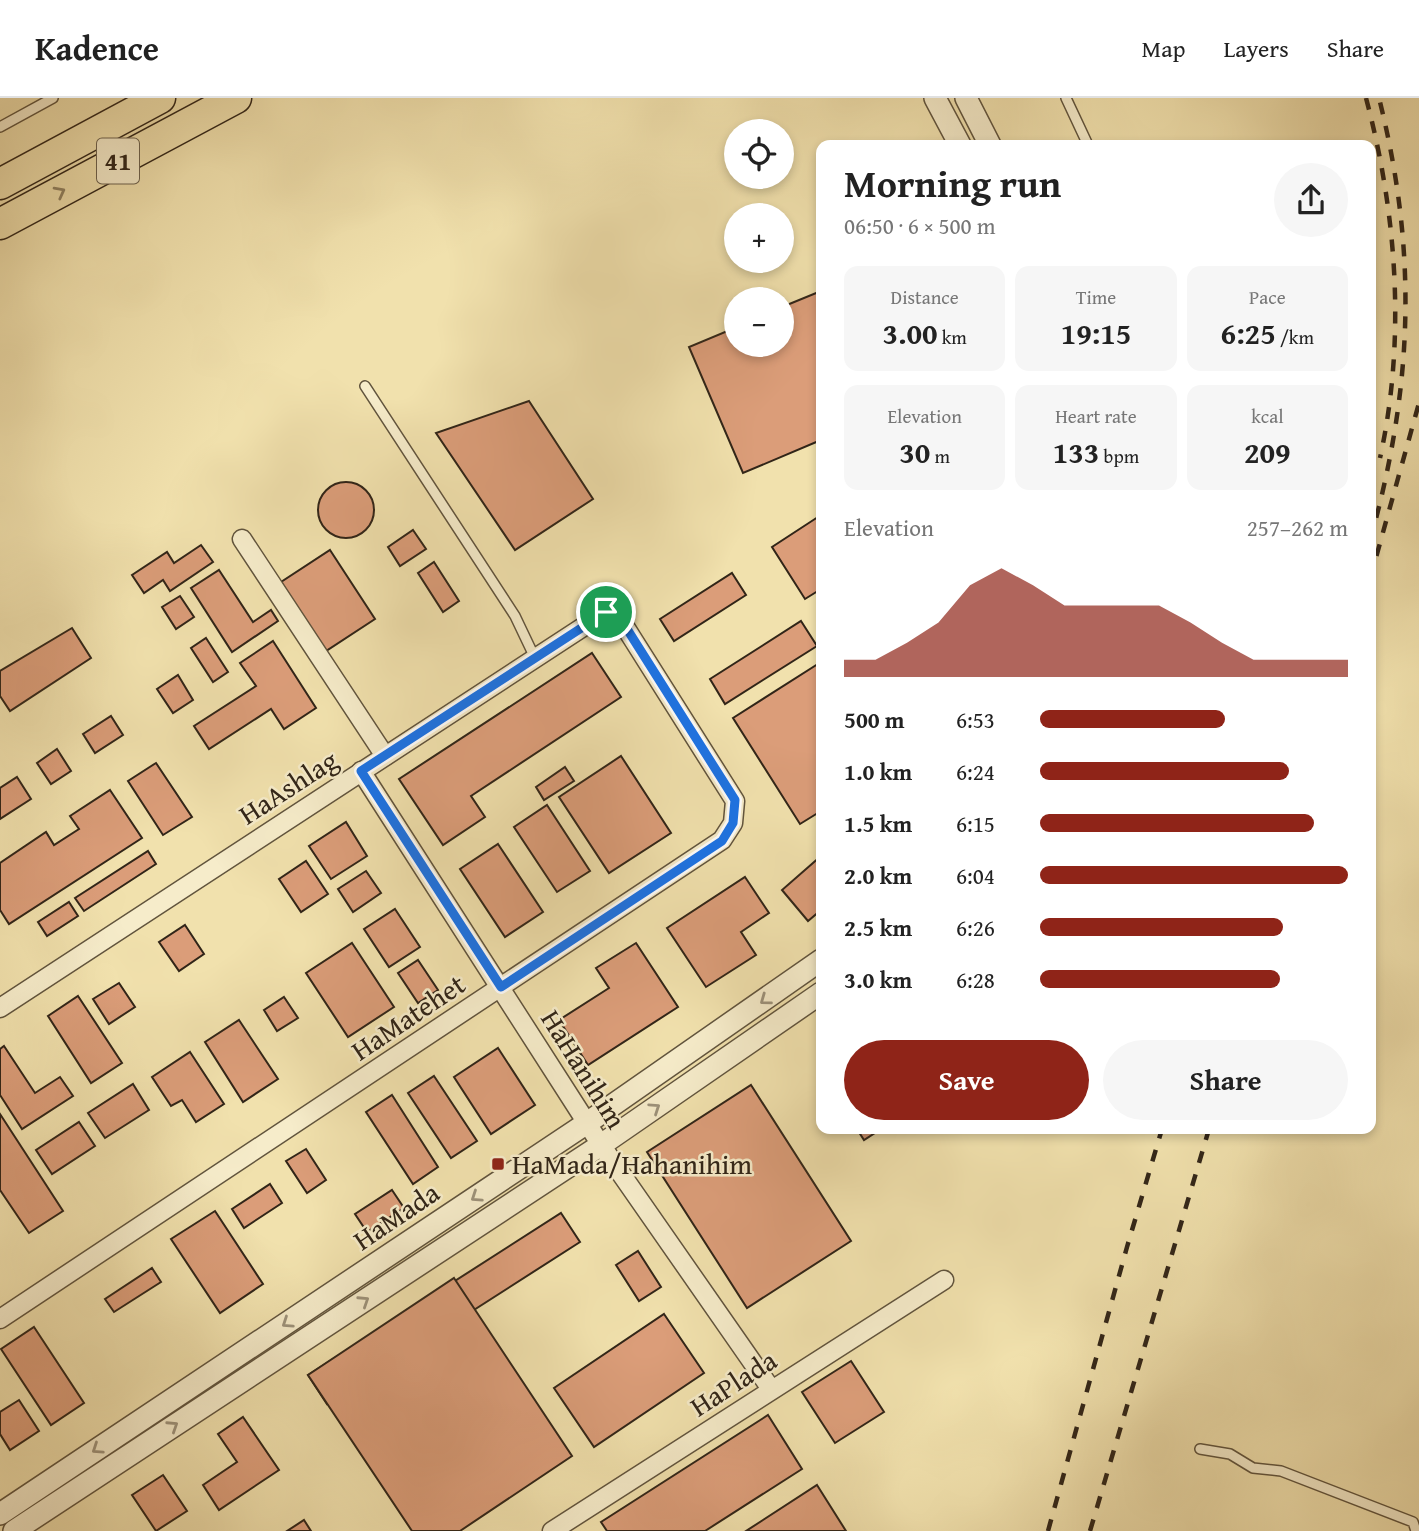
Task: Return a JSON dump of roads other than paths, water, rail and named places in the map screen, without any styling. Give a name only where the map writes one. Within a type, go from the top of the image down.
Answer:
[{"type":"highway","name":"41","points":[[0,184],[160,98]]},
{"type":"highway","name":"41","points":[[0,224],[236,98]]},
{"type":"street","points":[[935,98],[957,140]]},
{"type":"street","points":[[966,98],[986,138]]},
{"type":"street","points":[[242,540],[385,755]]},
{"type":"street","name":"HaAshlag","points":[[0,1008],[606,612]]},
{"type":"street","name":"HaMatehet","points":[[0,1319],[722,841],[733,823],[735,800],[627,629],[606,612]]},
{"type":"street","name":"HaHanihim","points":[[361,771],[601,1145],[771,1389]]},
{"type":"street","name":"HaMada","points":[[0,1514],[587,1123],[816,963]]},
{"type":"street","name":"HaMada","points":[[14,1531],[601,1145],[816,996]]},
{"type":"street","name":"HaPlada","points":[[552,1531],[944,1280]]},
{"type":"lane","points":[[0,127],[53,98]]},
{"type":"lane","points":[[978,98],[986,138]]},
{"type":"lane","points":[[1066,98],[1086,140]]},
{"type":"lane","points":[[365,386],[515,616],[535,658]]},
{"type":"lane","points":[[1200,1449],[1230,1454],[1253,1468],[1281,1471],[1348,1495],[1413,1521],[1416,1531]]},
{"type":"railway","points":[[1366,98],[1385,187],[1394,277],[1393,368],[1380,458]]},
{"type":"railway","points":[[1376,517],[1395,429],[1405,320],[1405,266],[1400,211],[1392,155],[1379,98]]},
{"type":"railway","points":[[1376,557],[1419,403]]},
{"type":"railway","points":[[1048,1531],[1161,1134]]},
{"type":"railway","points":[[1090,1531],[1208,1134]]},
{"type":"place","name":"HaMada/Hahanihim","points":[[498,1164]]}]
